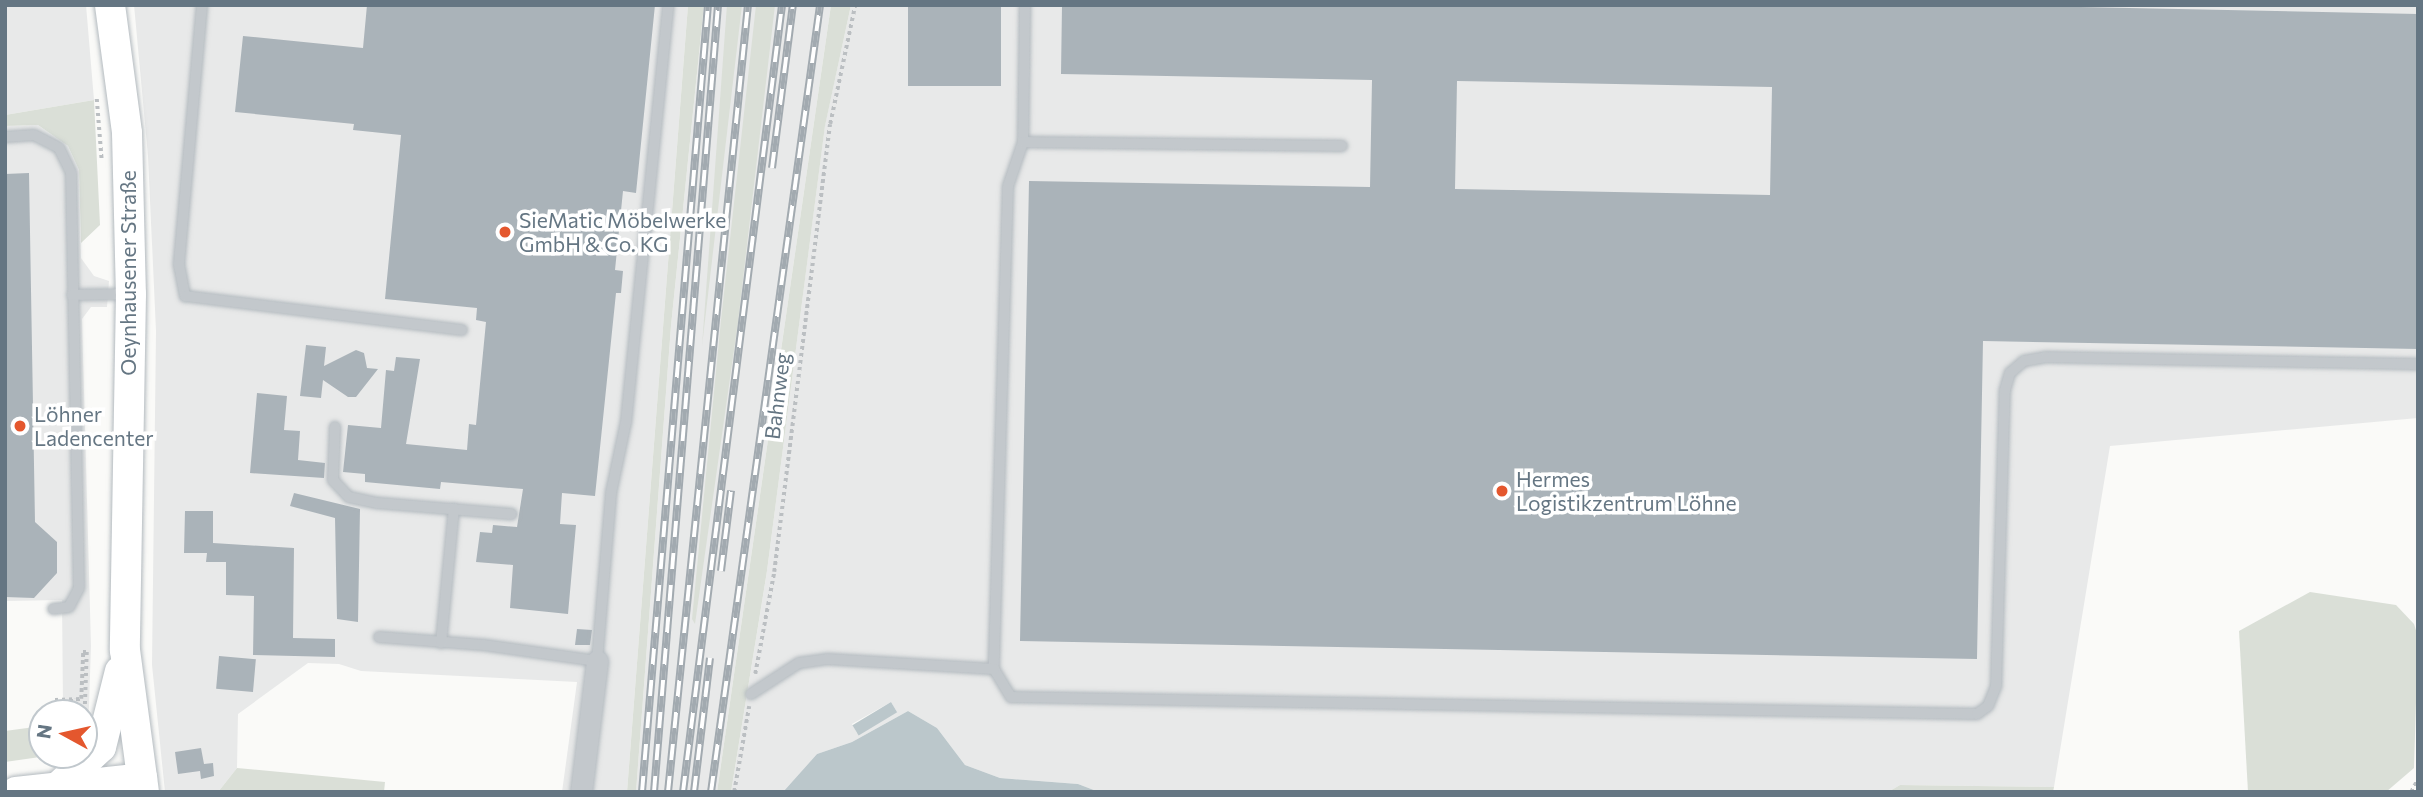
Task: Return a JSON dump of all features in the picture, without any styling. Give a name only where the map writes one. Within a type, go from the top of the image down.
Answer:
[{"type":"main road","name":"Oeynhausener Straße","points":[[110,5],[127,133],[131,293],[125,650],[143,785]]},
{"type":"main road","points":[[59,786],[101,747],[125,650]]},
{"type":"main road","points":[[16,792],[59,786],[143,785]]},
{"type":"street","points":[[581,792],[597,661]]},
{"type":"lane","points":[[202,5],[179,265],[185,296],[462,330]]},
{"type":"lane","points":[[379,637],[597,661],[611,492],[626,422],[668,5]]},
{"type":"lane","points":[[1025,5],[1023,142],[1008,186],[994,669],[1011,697],[1025,700],[1977,714],[1988,706],[1996,686],[2006,390],[2010,373],[2024,361],[2046,357],[2418,364]]},
{"type":"lane","points":[[5,137],[34,135],[59,148],[71,173],[79,589],[69,607],[53,609]]},
{"type":"lane","points":[[1023,142],[1342,146]]},
{"type":"lane","points":[[72,295],[131,293]]},
{"type":"lane","points":[[335,427],[332,480],[349,497],[512,514]]},
{"type":"lane","points":[[441,643],[454,509]]},
{"type":"lane","points":[[751,694],[799,663],[827,659],[994,669]]},
{"type":"path","name":"Bahnweg","points":[[734,792],[774,572],[830,124],[855,5]]},
{"type":"path","points":[[81,699],[83,652],[87,652],[86,699]]},
{"type":"path","points":[[2411,792],[2418,779]]},
{"type":"shaded area","points":[[5,5],[86,5],[94,100],[5,115]]},
{"type":"shaded area","points":[[134,5],[688,5],[627,792],[562,792],[577,682],[361,671],[339,664],[308,663],[238,714],[237,768],[218,792],[165,792],[152,665],[156,331],[148,156]]},
{"type":"shaded area","points":[[688,5],[704,5],[671,326],[636,792],[627,792]]},
{"type":"shaded area","points":[[704,5],[831,5],[717,792],[636,792],[671,326]]},
{"type":"shaded area","points":[[727,5],[742,5],[702,346],[726,18]]},
{"type":"shaded area","points":[[756,5],[775,5],[738,322],[695,624],[692,619],[721,320]]},
{"type":"shaded area","points":[[831,5],[851,5],[825,126],[767,571],[731,792],[717,792]]},
{"type":"shaded area","points":[[851,5],[2418,5],[2418,418],[2110,446],[2054,787],[1900,785],[1888,792],[1099,792],[1078,784],[1000,778],[965,765],[937,728],[908,711],[852,742],[817,754],[783,792],[731,792],[767,571],[825,125]],"holes":[[[891,702],[897,712],[857,733],[852,724]]]},
{"type":"shaded area","points":[[94,100],[100,225],[81,243],[79,170],[68,146],[38,125],[5,126],[5,115]]},
{"type":"shaded area","points":[[38,125],[68,146],[79,170],[81,258],[94,276],[109,281],[107,307],[91,307],[82,319],[91,646],[89,699],[63,699],[62,600],[5,601],[5,126]]},
{"type":"shaded area","points":[[2310,592],[2396,605],[2414,624],[2418,637],[2414,768],[2386,792],[2248,792],[2239,631]]},
{"type":"shaded area","points":[[891,702],[897,712],[859,735],[852,725]]},
{"type":"shaded area","points":[[908,711],[937,728],[965,765],[1000,778],[1078,784],[1099,792],[783,792],[817,754],[852,742]]},
{"type":"shaded area","points":[[28,728],[28,759],[5,762],[5,731]]},
{"type":"shaded area","points":[[237,768],[385,782],[384,792],[218,792]]},
{"type":"shaded area","points":[[1900,785],[2054,787],[2053,792],[1888,792]]},
{"type":"building","name":"SieMatic Möbelwerke GmbH & Co. KG","points":[[367,5],[655,5],[636,193],[623,191],[615,270],[623,271],[621,293],[616,293],[595,496],[562,493],[560,524],[576,525],[568,614],[510,608],[513,565],[476,562],[480,532],[492,533],[493,525],[517,527],[523,489],[441,482],[440,489],[365,482],[365,474],[343,472],[348,425],[381,428],[386,370],[394,371],[396,357],[420,359],[406,444],[467,450],[469,424],[476,425],[486,322],[476,320],[477,308],[385,299],[401,135],[353,130],[354,124],[235,112],[243,36],[363,48]]},
{"type":"building","points":[[908,5],[1001,5],[1001,86],[908,86]]},
{"type":"building","name":"Hermes Logistikzentrum Löhne","points":[[1062,5],[1990,5],[2418,14],[2418,349],[1983,341],[1977,659],[1020,641],[1029,181],[1370,187],[1372,80],[1061,74]],"holes":[[[1457,81],[1772,87],[1770,195],[1455,189]]]},
{"type":"building","name":"Löhner Ladencenter","points":[[29,173],[35,522],[57,542],[57,573],[34,598],[5,597],[5,174]]},
{"type":"building","points":[[306,345],[326,347],[324,366],[356,350],[364,353],[367,368],[378,369],[356,397],[348,397],[323,380],[321,398],[300,396]]},
{"type":"building","points":[[257,393],[287,396],[284,430],[300,431],[298,460],[325,463],[324,478],[250,473]]},
{"type":"building","points":[[294,493],[360,509],[358,622],[337,619],[335,518],[290,506]]},
{"type":"building","points":[[185,511],[213,511],[213,543],[294,548],[293,638],[335,639],[335,657],[253,655],[254,596],[226,595],[226,562],[206,562],[207,553],[184,553]]},
{"type":"building","points":[[577,629],[592,630],[590,645],[575,645]]},
{"type":"building","points":[[219,656],[256,659],[253,692],[216,689]]},
{"type":"building","points":[[201,748],[204,764],[213,763],[214,776],[201,779],[200,771],[178,774],[175,752]]},
{"type":"waterway","points":[[1897,792],[2074,792]]},
{"type":"railway","points":[[642,792],[708,5]]},
{"type":"railway","points":[[654,792],[718,5]]},
{"type":"railway","points":[[668,792],[748,5]]},
{"type":"railway","points":[[683,792],[782,5]]},
{"type":"railway","points":[[772,168],[793,5]]},
{"type":"railway","points":[[711,792],[820,5]]},
{"type":"railway","points":[[721,571],[731,491]]},
{"type":"railway","points":[[694,792],[710,658]]},
{"type":"place","name":"SieMatic Möbelwerke GmbH & Co. KG","points":[[505,232]]},
{"type":"place","name":"Löhner Ladencenter","points":[[20,426]]},
{"type":"place","name":"Hermes Logistikzentrum Löhne","points":[[1502,491]]}]
